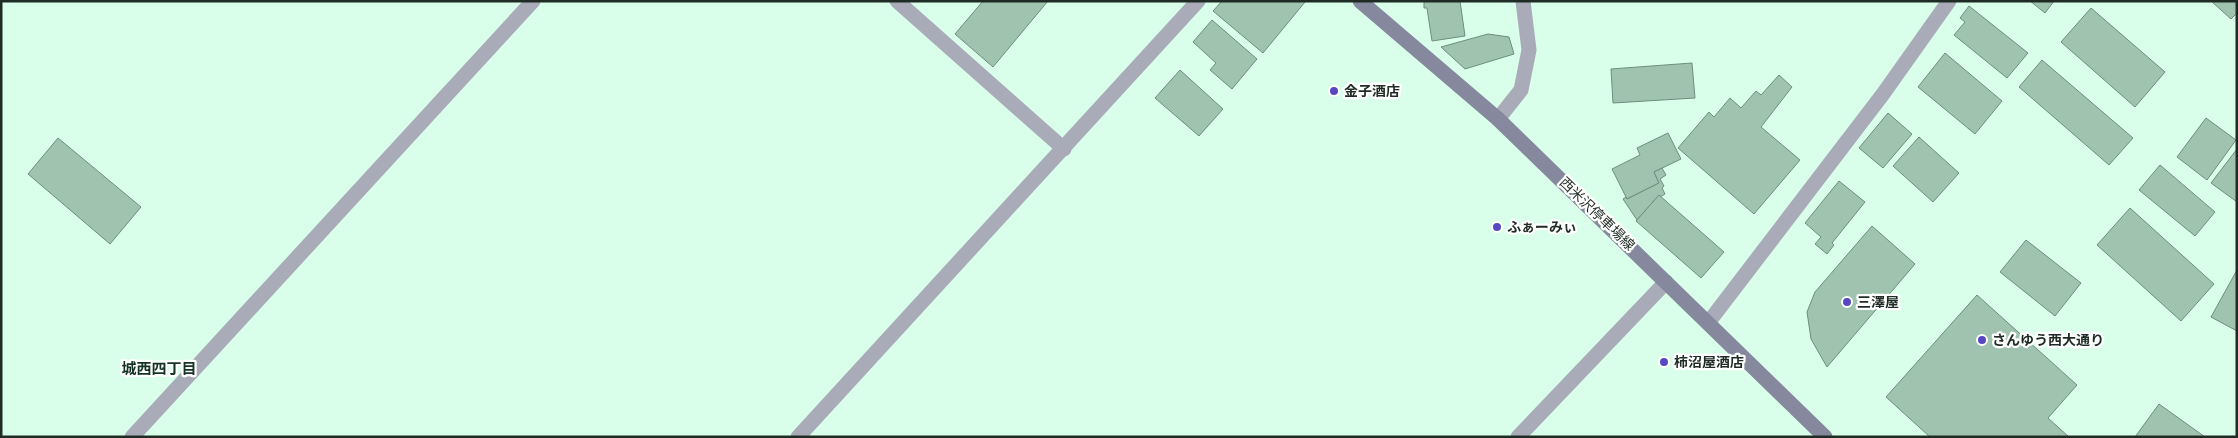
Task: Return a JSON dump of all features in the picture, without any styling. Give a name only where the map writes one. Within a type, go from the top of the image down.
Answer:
[{"type":"main road","name":"西米沢停車場線","points":[[1360,1],[1498,120],[1825,437]]},
{"type":"street","points":[[897,1],[1064,149]]},
{"type":"street","points":[[798,437],[1198,1]]},
{"type":"street","points":[[1498,120],[1521,90],[1529,50],[1523,1]]},
{"type":"street","points":[[1708,324],[1883,94],[1949,1]]},
{"type":"street","points":[[132,437],[527,3]]},
{"type":"street","points":[[1518,437],[1666,282]]},
{"type":"building","points":[[983,1],[1048,1],[993,67],[955,34]]},
{"type":"building","points":[[1222,1],[1305,2],[1263,53],[1213,11]]},
{"type":"building","points":[[1424,1],[1460,1],[1465,36],[1432,41],[1427,8],[1424,8]]},
{"type":"building","points":[[2030,1],[2054,1],[2045,13]]},
{"type":"building","points":[[2211,1],[2237,1],[2237,13],[2231,19]]},
{"type":"building","points":[[1969,6],[2028,53],[2007,78],[1954,35],[1965,22],[1960,18]]},
{"type":"building","points":[[2091,8],[2165,72],[2135,107],[2061,42]]},
{"type":"building","points":[[1212,20],[1257,59],[1232,89],[1210,70],[1216,63],[1193,42]]},
{"type":"building","points":[[1488,34],[1509,37],[1514,54],[1465,69],[1441,47]]},
{"type":"building","points":[[1945,53],[2002,101],[1975,134],[1918,87]]},
{"type":"building","points":[[2042,60],[2133,138],[2109,165],[2019,87]]},
{"type":"building","points":[[1692,63],[1695,98],[1613,103],[1611,69]]},
{"type":"building","points":[[1180,70],[1223,109],[1199,136],[1155,98]]},
{"type":"building","points":[[1779,75],[1792,87],[1761,127],[1800,160],[1754,214],[1678,148],[1709,112],[1714,117],[1730,98],[1741,108],[1756,91],[1761,95]]},
{"type":"building","points":[[1888,113],[1912,134],[1883,168],[1859,148]]},
{"type":"building","points":[[2206,118],[2236,140],[2207,180],[2177,157]]},
{"type":"building","points":[[1668,133],[1681,159],[1654,172],[1659,183],[1627,199],[1612,169],[1640,155],[1637,148]]},
{"type":"building","points":[[1919,137],[1959,173],[1933,202],[1893,166]]},
{"type":"building","points":[[58,138],[141,207],[110,244],[28,174]]},
{"type":"building","points":[[2237,149],[2237,202],[2211,183]]},
{"type":"building","points":[[2160,165],[2215,212],[2195,236],[2139,190]]},
{"type":"building","points":[[1662,168],[1666,175],[1660,179],[1664,186],[1662,188],[1665,194],[1660,197],[1659,195],[1637,220],[1623,199],[1626,197],[1627,199],[1659,183],[1654,172]]},
{"type":"building","points":[[1839,181],[1865,202],[1832,243],[1834,245],[1827,254],[1815,244],[1821,237],[1805,223]]},
{"type":"building","points":[[1659,195],[1724,252],[1701,278],[1636,221]]},
{"type":"building","points":[[2130,208],[2214,284],[2181,321],[2097,245]]},
{"type":"building","name":"三澤屋","points":[[1872,226],[1915,264],[1827,367],[1811,339],[1807,312],[1815,292]]},
{"type":"building","points":[[2026,240],[2081,283],[2055,316],[2000,272]]},
{"type":"building","points":[[2237,270],[2237,331],[2211,317]]},
{"type":"building","name":"さんゆう西大通り","points":[[1977,295],[2077,385],[2048,418],[2069,437],[1930,437],[1886,397]]},
{"type":"building","points":[[2159,404],[2205,437],[2135,437]]},
{"type":"place","name":"金子酒店","points":[[1334,91]]},
{"type":"place","name":"ふぁーみぃ","points":[[1497,227]]},
{"type":"place","name":"三澤屋","points":[[1847,302]]},
{"type":"place","name":"さんゆう西大通り","points":[[1982,340]]},
{"type":"place","name":"柿沼屋酒店","points":[[1664,362]]},
{"type":"district","name":"城西四丁目","points":[[159,369]]}]
